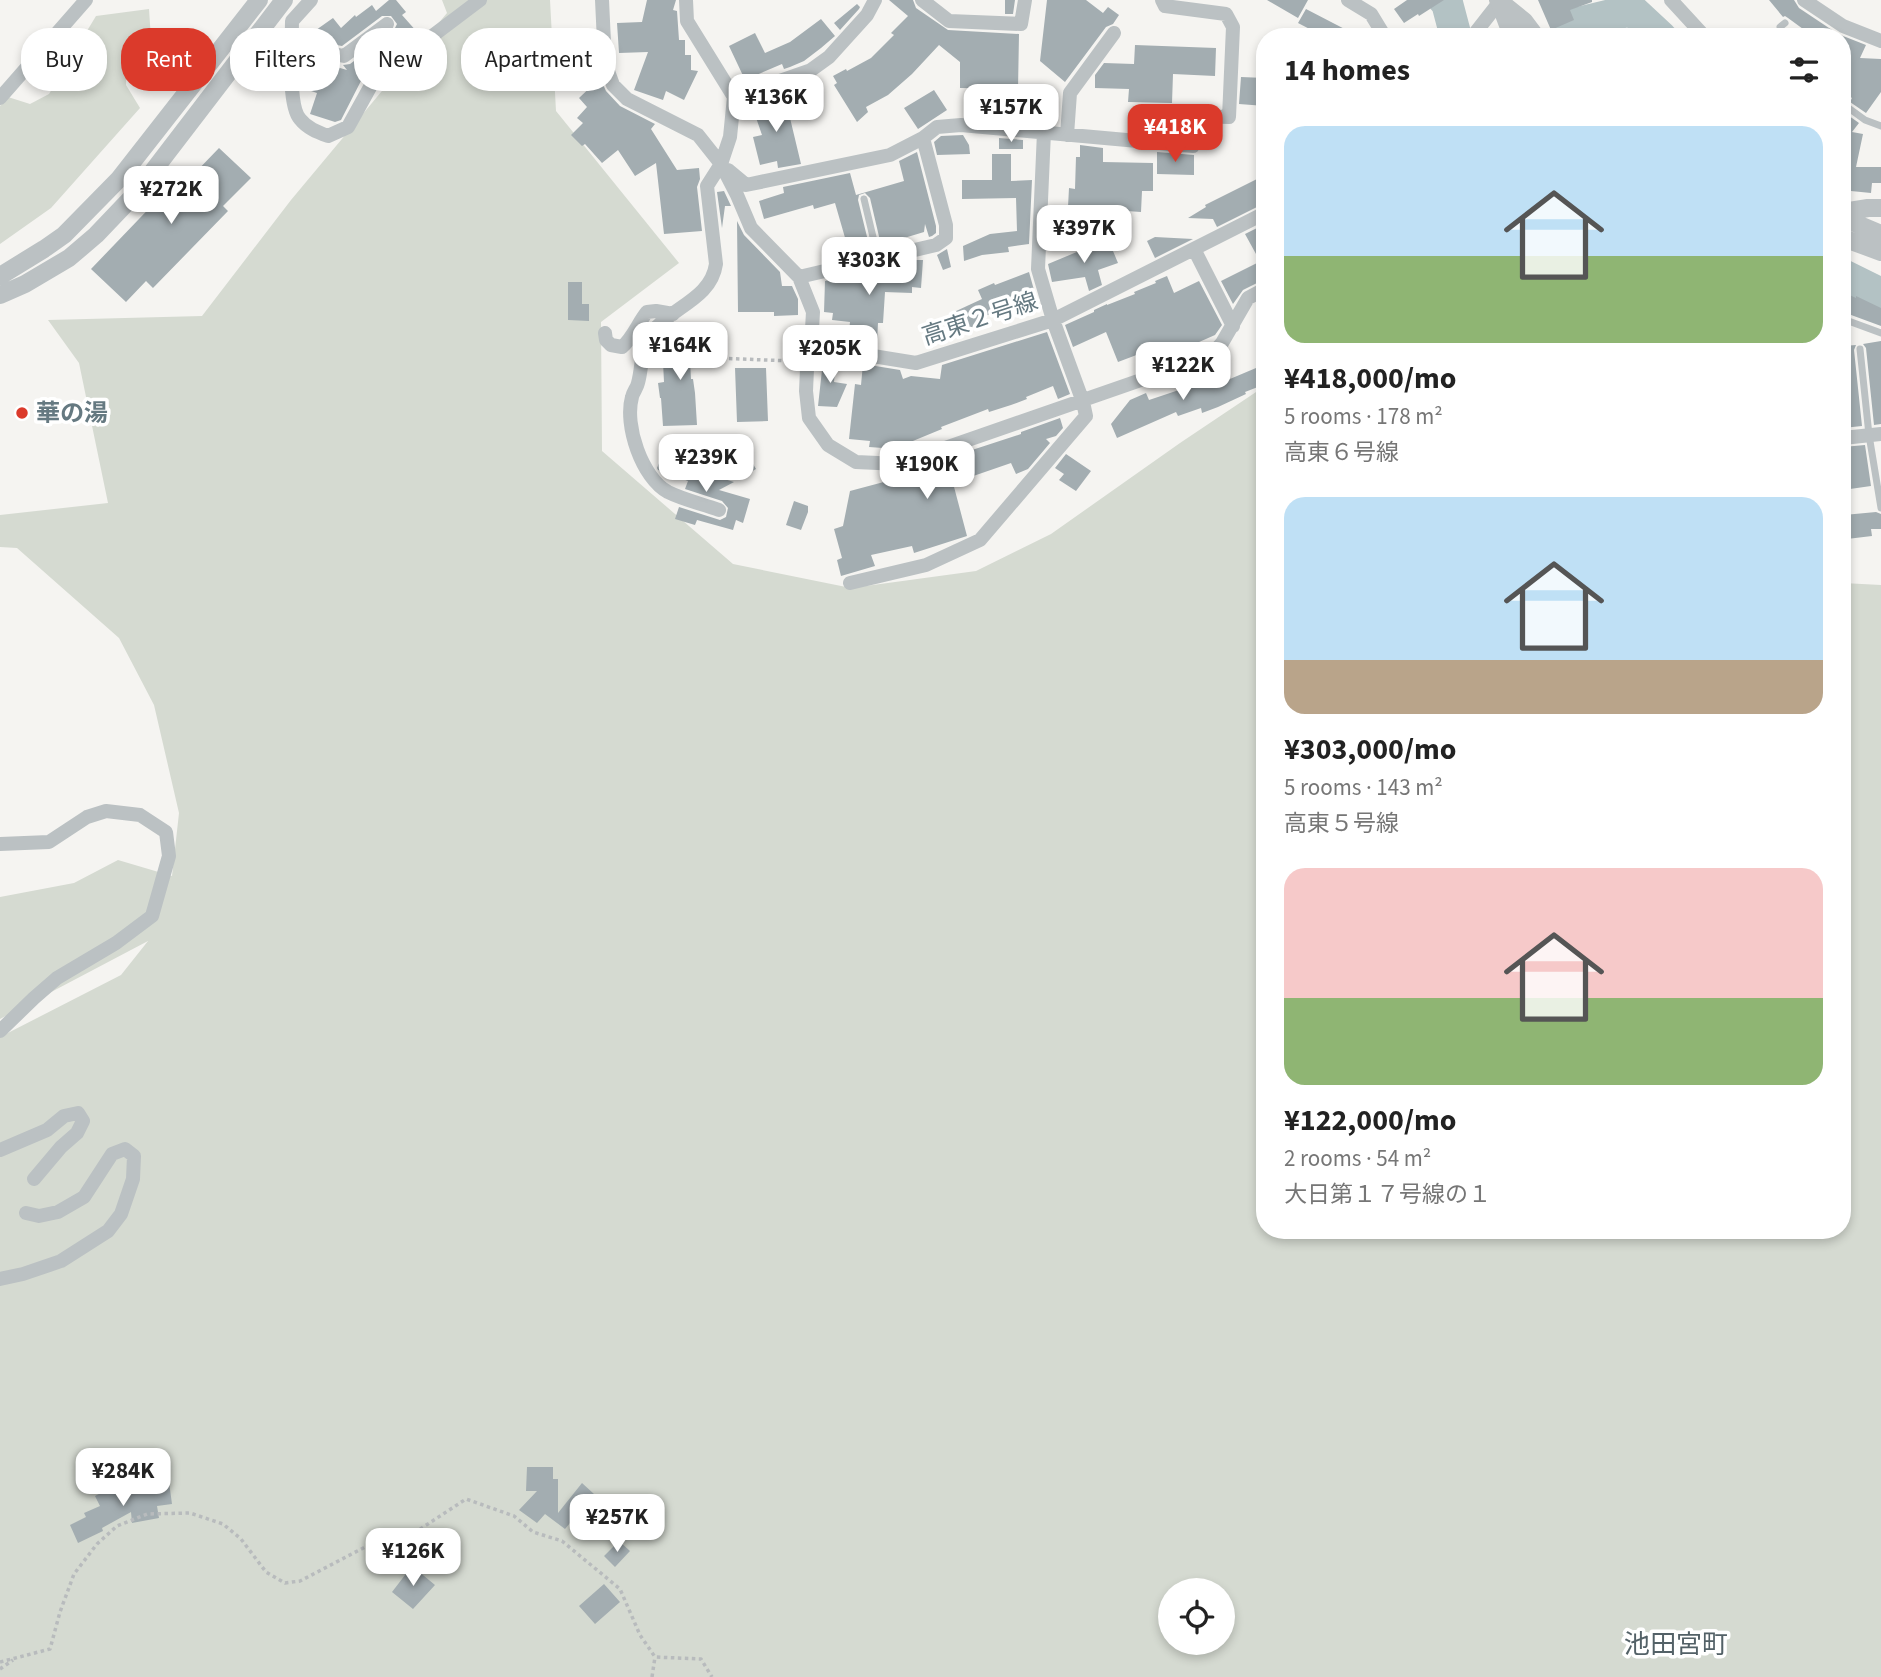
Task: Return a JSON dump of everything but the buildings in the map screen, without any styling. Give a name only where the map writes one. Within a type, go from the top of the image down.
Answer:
[{"type":"street","points":[[0,98],[86,0]]},
{"type":"street","points":[[0,276],[64,234],[110,188],[259,0]]},
{"type":"street","points":[[0,295],[25,284],[69,258],[96,235],[137,192],[284,0]]},
{"type":"street","points":[[292,28],[292,21],[311,0]]},
{"type":"street","points":[[602,0],[605,63],[613,85],[628,99],[698,135],[721,164],[751,228],[799,277],[813,312],[806,391],[809,418],[828,445],[856,462],[899,464],[1210,356],[1222,343],[1248,299],[1256,294]]},
{"type":"street","points":[[686,0],[687,21],[734,97],[730,137],[721,164],[707,186],[716,264],[714,277],[705,290],[659,325],[644,345],[630,418],[647,473],[667,491],[719,510]]},
{"type":"street","points":[[734,97],[811,70],[829,57],[867,15],[875,0]]},
{"type":"street","points":[[922,0],[949,21],[1021,24],[1025,0]]},
{"type":"street","points":[[721,164],[746,185],[890,155],[923,138],[937,127],[961,125],[1193,146],[1194,116],[1229,117],[1233,27],[1226,14],[1166,6],[1162,0]]},
{"type":"street","points":[[1348,0],[1371,14],[1380,28]]},
{"type":"street","points":[[1478,28],[1499,0]]},
{"type":"street","points":[[1499,0],[1509,28]]},
{"type":"street","points":[[1499,0],[1529,28]]},
{"type":"street","points":[[1671,0],[1697,28]]},
{"type":"street","points":[[1804,0],[1848,28]]},
{"type":"street","points":[[292,91],[298,118],[313,131],[328,136],[348,127],[374,80],[473,2]]},
{"type":"street","points":[[340,55],[344,56],[387,24]]},
{"type":"street","points":[[1851,29],[1881,41]]},
{"type":"street","points":[[1067,135],[1070,93],[1114,33]]},
{"type":"street","points":[[850,583],[926,565],[981,540],[1086,416],[1038,269],[1044,132]]},
{"type":"street","points":[[799,277],[936,245],[946,238],[946,225],[923,138]]},
{"type":"street","points":[[1851,211],[1868,208],[1881,210],[1876,241]]},
{"type":"street","name":"高東２号線","points":[[811,346],[916,363],[1053,320],[1256,218]]},
{"type":"street","points":[[1851,224],[1876,241]]},
{"type":"street","points":[[1851,239],[1876,241]]},
{"type":"street","points":[[1194,249],[1233,326]]},
{"type":"street","points":[[605,333],[606,340],[611,345],[622,347],[629,341],[647,312],[673,314]]},
{"type":"street","points":[[1851,438],[1875,435]]},
{"type":"street","points":[[0,844],[49,842],[87,817],[106,811],[140,815],[166,832],[169,856],[152,916],[116,943],[57,978],[0,1031]]},
{"type":"street","points":[[0,1150],[47,1130],[64,1116],[78,1113],[83,1121],[76,1133],[34,1179]]},
{"type":"street","points":[[0,1279],[61,1261],[108,1231],[121,1214],[133,1178],[134,1156],[125,1149],[112,1154],[84,1197],[58,1212],[39,1216],[26,1213]]},
{"type":"lane","points":[[1780,28],[1785,23]]},
{"type":"lane","points":[[1851,110],[1865,120],[1881,126]]},
{"type":"lane","points":[[864,199],[878,258]]},
{"type":"lane","points":[[1851,322],[1881,333]]},
{"type":"lane","points":[[1860,349],[1875,435],[1881,508]]},
{"type":"path","points":[[659,356],[797,361]]},
{"type":"path","points":[[0,1662],[50,1650],[74,1574],[97,1544],[117,1526],[147,1514],[190,1513],[223,1524],[241,1539],[266,1572],[285,1583],[300,1581],[369,1545],[411,1535],[466,1499],[514,1516],[533,1532],[562,1541],[620,1589],[640,1635],[655,1657],[652,1677]]},
{"type":"path","points":[[0,1669],[17,1657]]},
{"type":"path","points":[[655,1657],[701,1660],[712,1677]]},
{"type":"shaded area","points":[[442,0],[550,0],[552,28],[461,28],[461,91],[555,91],[556,111],[679,263],[601,322],[602,451],[733,564],[851,588],[976,571],[1051,534],[1256,392],[1256,1239],[1851,1239],[1851,583],[1881,585],[1881,1677],[0,1677],[0,1037],[121,975],[148,941],[0,1019],[0,897],[74,883],[118,860],[172,876],[179,813],[154,705],[119,638],[17,548],[0,547],[0,515],[108,503],[79,363],[48,320],[202,316],[291,200],[382,91],[447,91],[447,28],[434,28],[447,13]]},
{"type":"shaded area","points":[[149,9],[150,28],[121,28],[121,91],[130,91],[140,108],[51,208],[0,244],[0,106],[8,97],[30,104],[51,91],[107,91],[107,28],[89,28],[96,16]]},
{"type":"waterway","points":[[1444,0],[1454,28]]},
{"type":"waterway","points":[[1573,28],[1578,23],[1632,10],[1651,28]]},
{"type":"waterway","points":[[1851,279],[1881,294]]},
{"type":"place","name":"華の湯","points":[[22,413]]},
{"type":"district","name":"池田宮町","points":[[1676,1644]]}]
